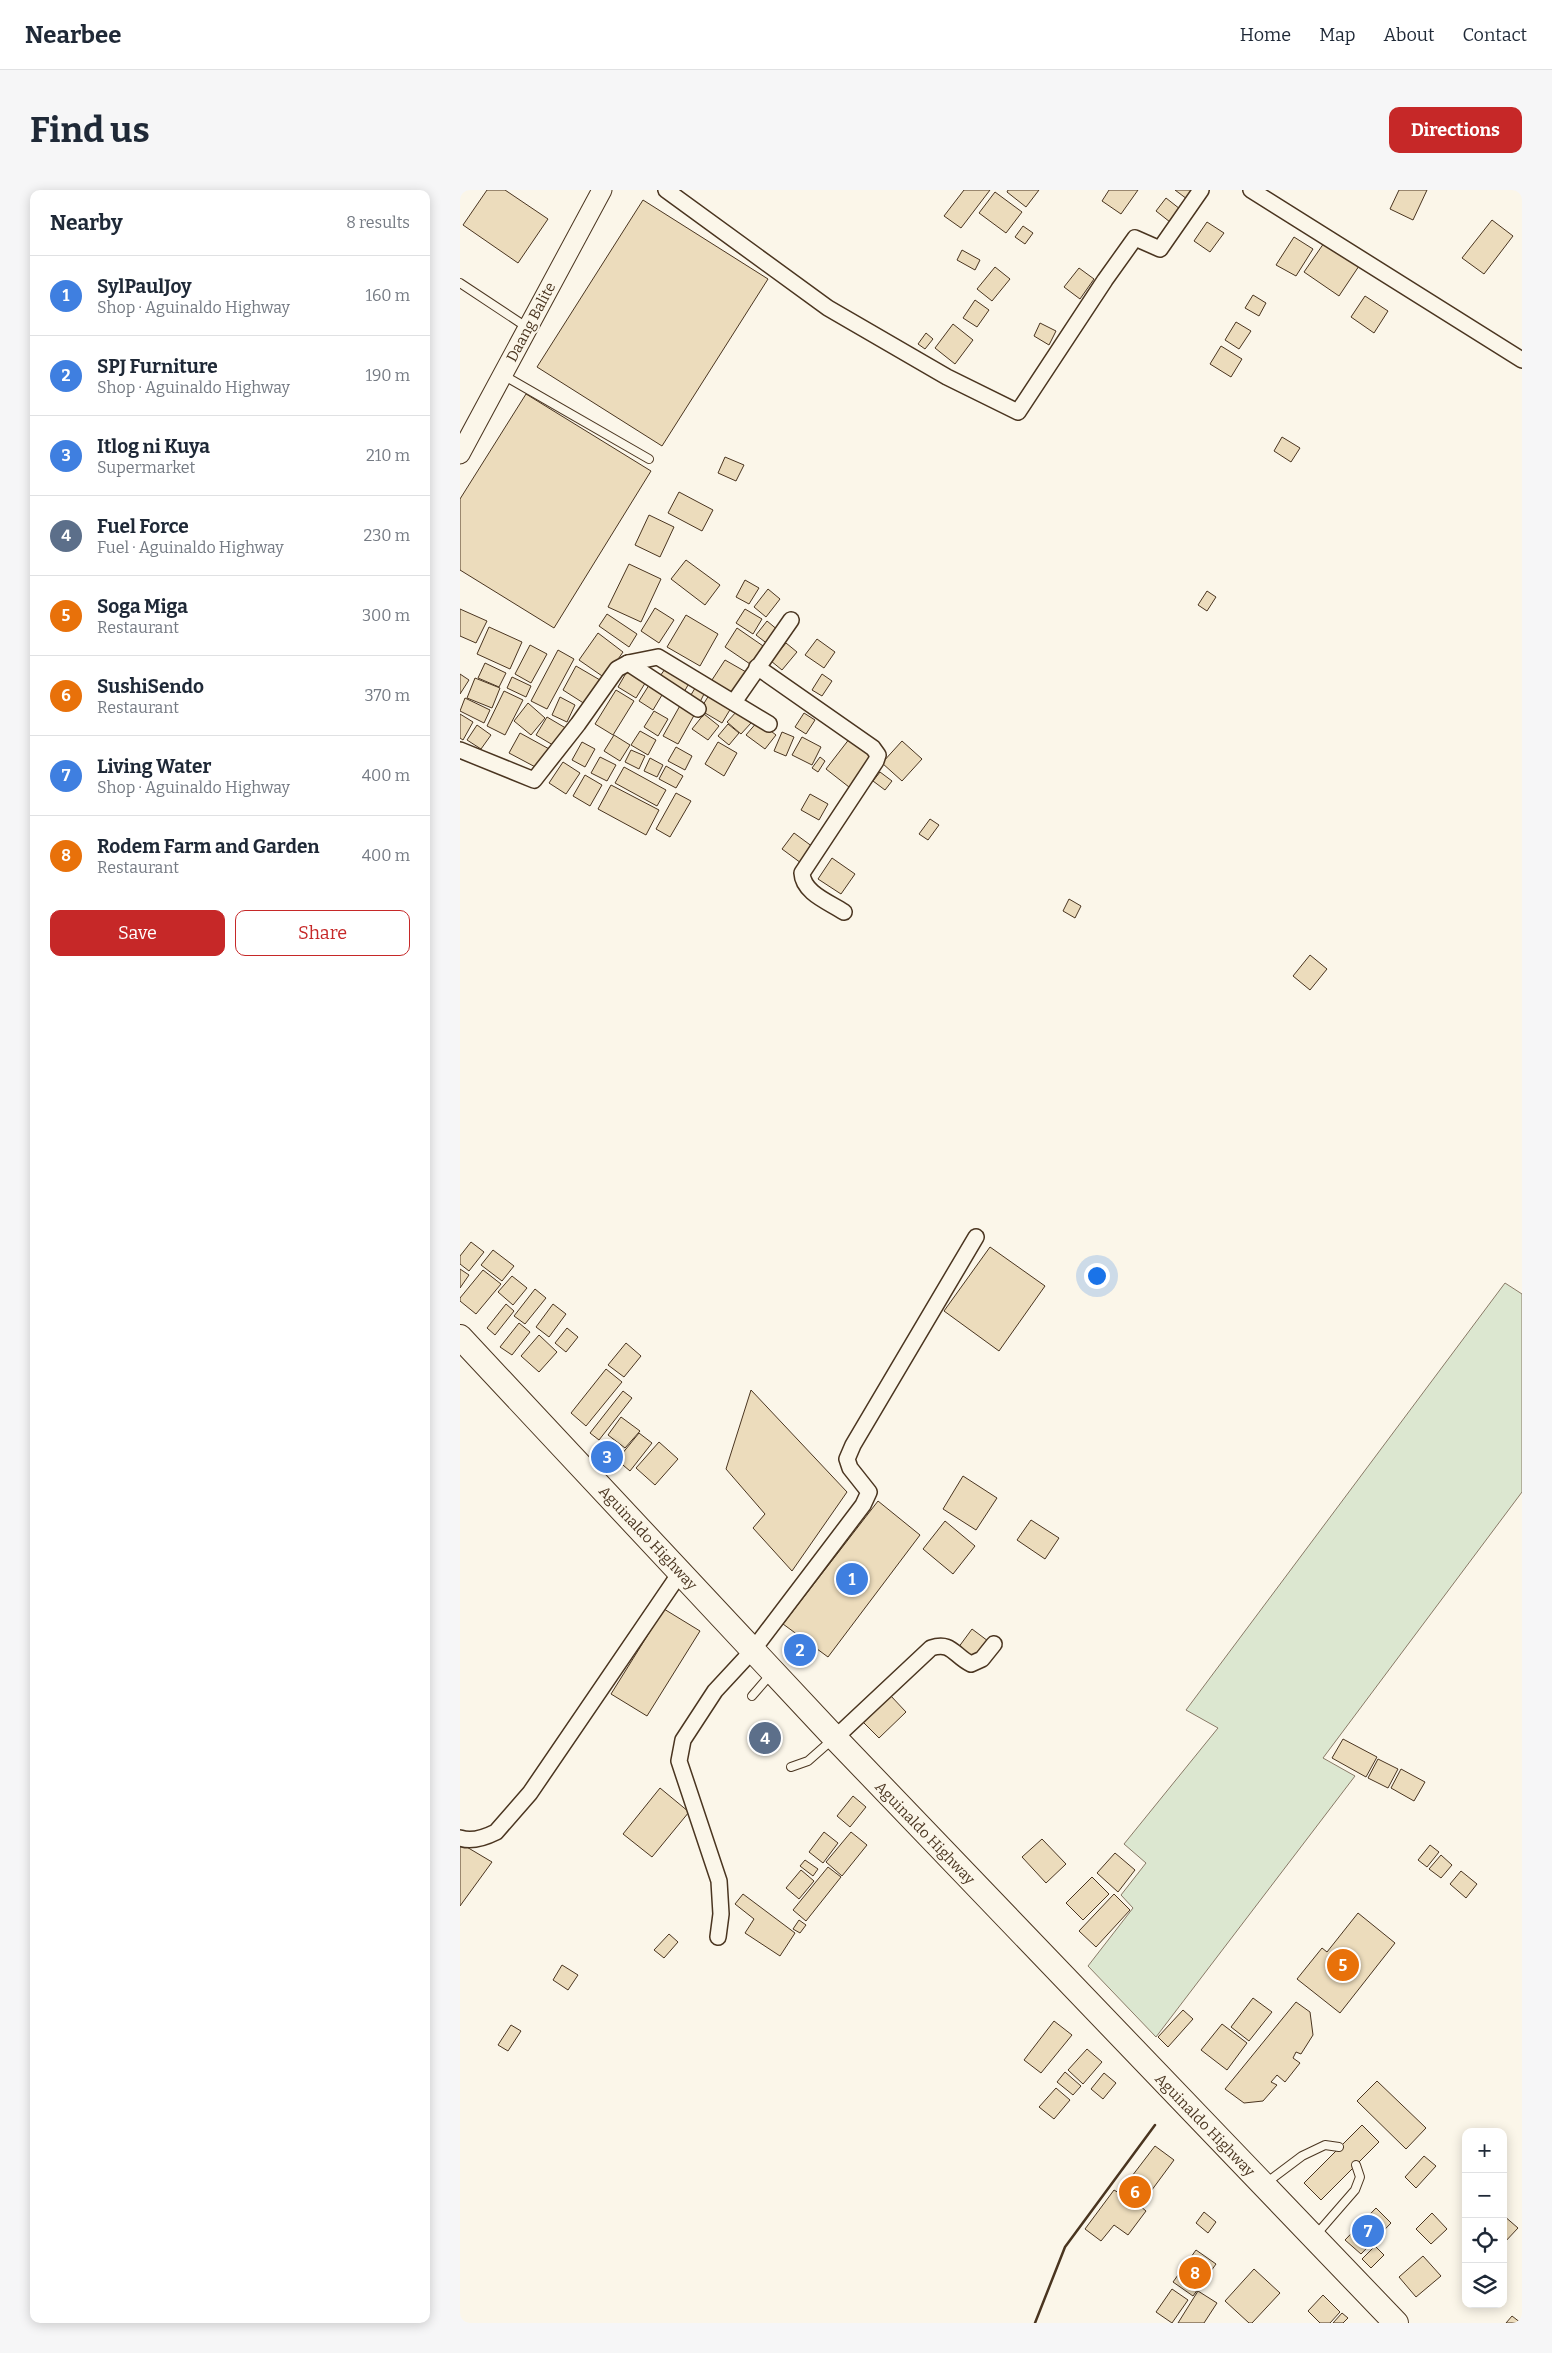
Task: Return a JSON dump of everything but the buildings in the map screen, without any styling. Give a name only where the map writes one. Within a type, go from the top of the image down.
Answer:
[{"type":"main road","name":"Aguinaldo Highway","points":[[460,1337],[835,1738],[1396,2323]]},
{"type":"street","name":"Daang Balite","points":[[460,454],[602,190]]},
{"type":"street","points":[[666,190],[828,308],[947,377],[1018,412],[1135,238],[1160,249],[1201,190]]},
{"type":"street","points":[[1251,190],[1522,360]]},
{"type":"street","points":[[734,702],[791,620]]},
{"type":"street","points":[[460,750],[534,780],[578,724],[617,669],[628,663],[658,657],[769,724]]},
{"type":"street","points":[[628,663],[698,709]]},
{"type":"street","points":[[757,667],[865,742],[878,755],[876,761],[802,873],[802,882],[811,891],[844,912]]},
{"type":"street","points":[[718,1937],[720,1914],[719,1881],[679,1761],[683,1740],[715,1691],[753,1650],[863,1505],[869,1492],[850,1468],[847,1459],[976,1238]]},
{"type":"street","points":[[460,1838],[466,1840],[490,1836],[496,1832],[530,1793],[680,1572]]},
{"type":"street","points":[[835,1738],[930,1648],[940,1644],[949,1647],[971,1664],[982,1659],[994,1644]]},
{"type":"lane","points":[[460,283],[528,328]]},
{"type":"lane","points":[[503,374],[649,459]]},
{"type":"lane","points":[[752,1696],[773,1672]]},
{"type":"lane","points":[[791,1767],[808,1761],[835,1738]]},
{"type":"lane","points":[[1263,2185],[1302,2156],[1325,2144],[1339,2147]]},
{"type":"lane","points":[[1313,2237],[1355,2190],[1360,2178],[1356,2165]]},
{"type":"green space","points":[[1505,1283],[1522,1294],[1522,1492],[1323,1758],[1355,1776],[1156,2037],[1088,1966],[1133,1908],[1121,1895],[1146,1863],[1124,1844],[1218,1728],[1186,1710]]},
{"type":"wall","points":[[1035,2323],[1065,2247],[1155,2125]]},
{"type":"place","name":"Itlog ni Kuya","points":[[607,1457]]},
{"type":"place","name":"SylPaulJoy","points":[[852,1579]]},
{"type":"place","name":"SPJ Furniture","points":[[800,1650]]},
{"type":"place","name":"Fuel Force","points":[[765,1738]]},
{"type":"place","name":"Soga Miga","points":[[1343,1965]]},
{"type":"place","name":"SushiSendo","points":[[1135,2192]]},
{"type":"place","name":"Living Water","points":[[1368,2231]]},
{"type":"place","name":"Rodem Farm and Garden","points":[[1195,2273]]}]
